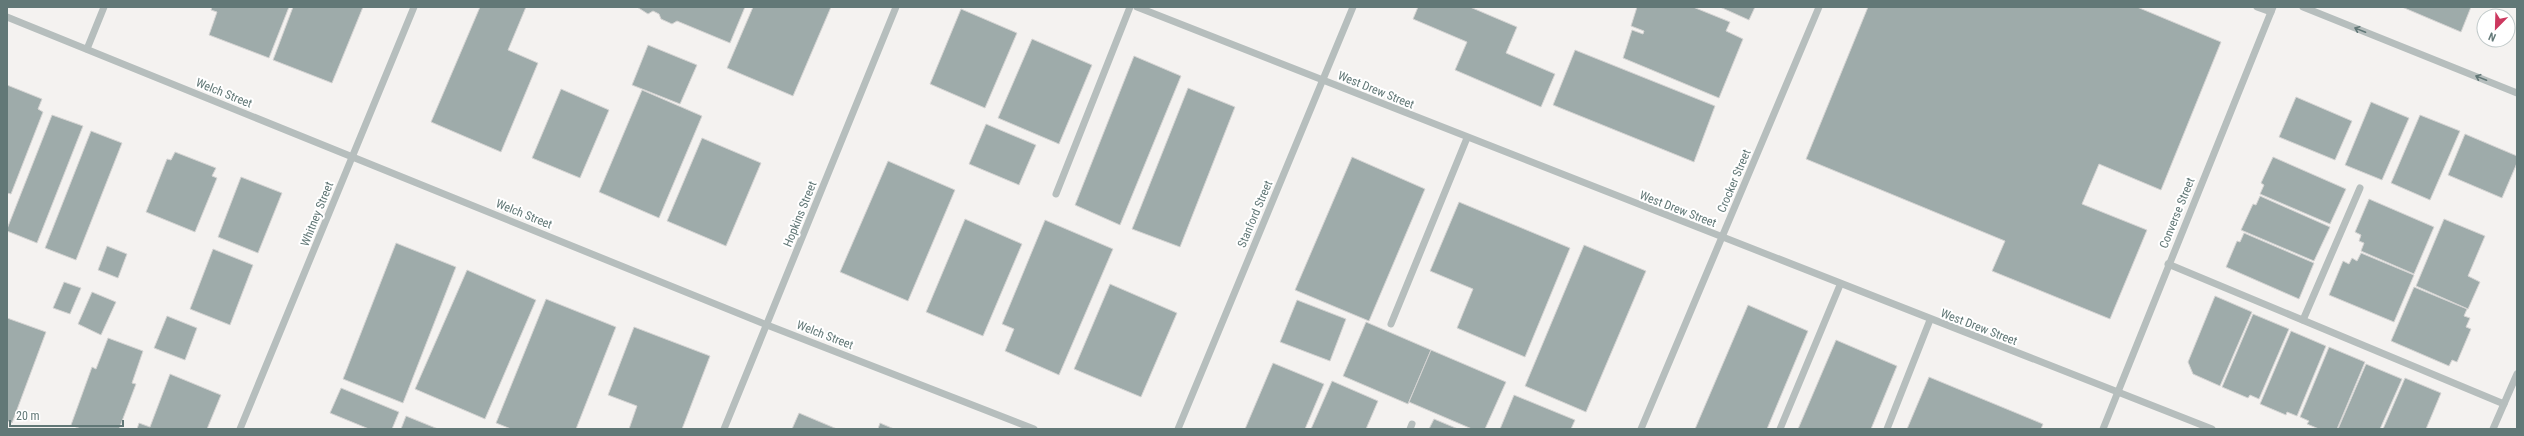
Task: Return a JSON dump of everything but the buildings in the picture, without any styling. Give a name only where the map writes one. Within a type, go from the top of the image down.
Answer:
[{"type":"street","points":[[87,49],[104,7]]},
{"type":"street","name":"Whitney Street","points":[[240,429],[414,7]]},
{"type":"street","name":"Hopkins Street","points":[[724,429],[896,7]]},
{"type":"street","points":[[1056,194],[1130,7]]},
{"type":"street","name":"West Drew Street","points":[[1137,7],[1840,285],[2212,429]]},
{"type":"street","name":"Stanford Street","points":[[1178,429],[1353,7]]},
{"type":"street","name":"Crocker Street","points":[[1642,429],[1819,7]]},
{"type":"street","points":[[2257,7],[2272,10]]},
{"type":"street","points":[[2303,7],[2517,93]]},
{"type":"street","name":"Converse Street","points":[[2103,429],[2168,264],[2272,10]]},
{"type":"street","name":"Welch Street","points":[[7,18],[352,156],[767,325],[1034,429]]},
{"type":"street","points":[[1391,324],[1467,138]]},
{"type":"street","points":[[2303,320],[2360,188]]},
{"type":"street","points":[[2168,264],[2504,404]]},
{"type":"street","points":[[1780,429],[1840,285]]},
{"type":"street","points":[[1887,429],[1930,320]]},
{"type":"street","points":[[2493,429],[2517,374]]}]
